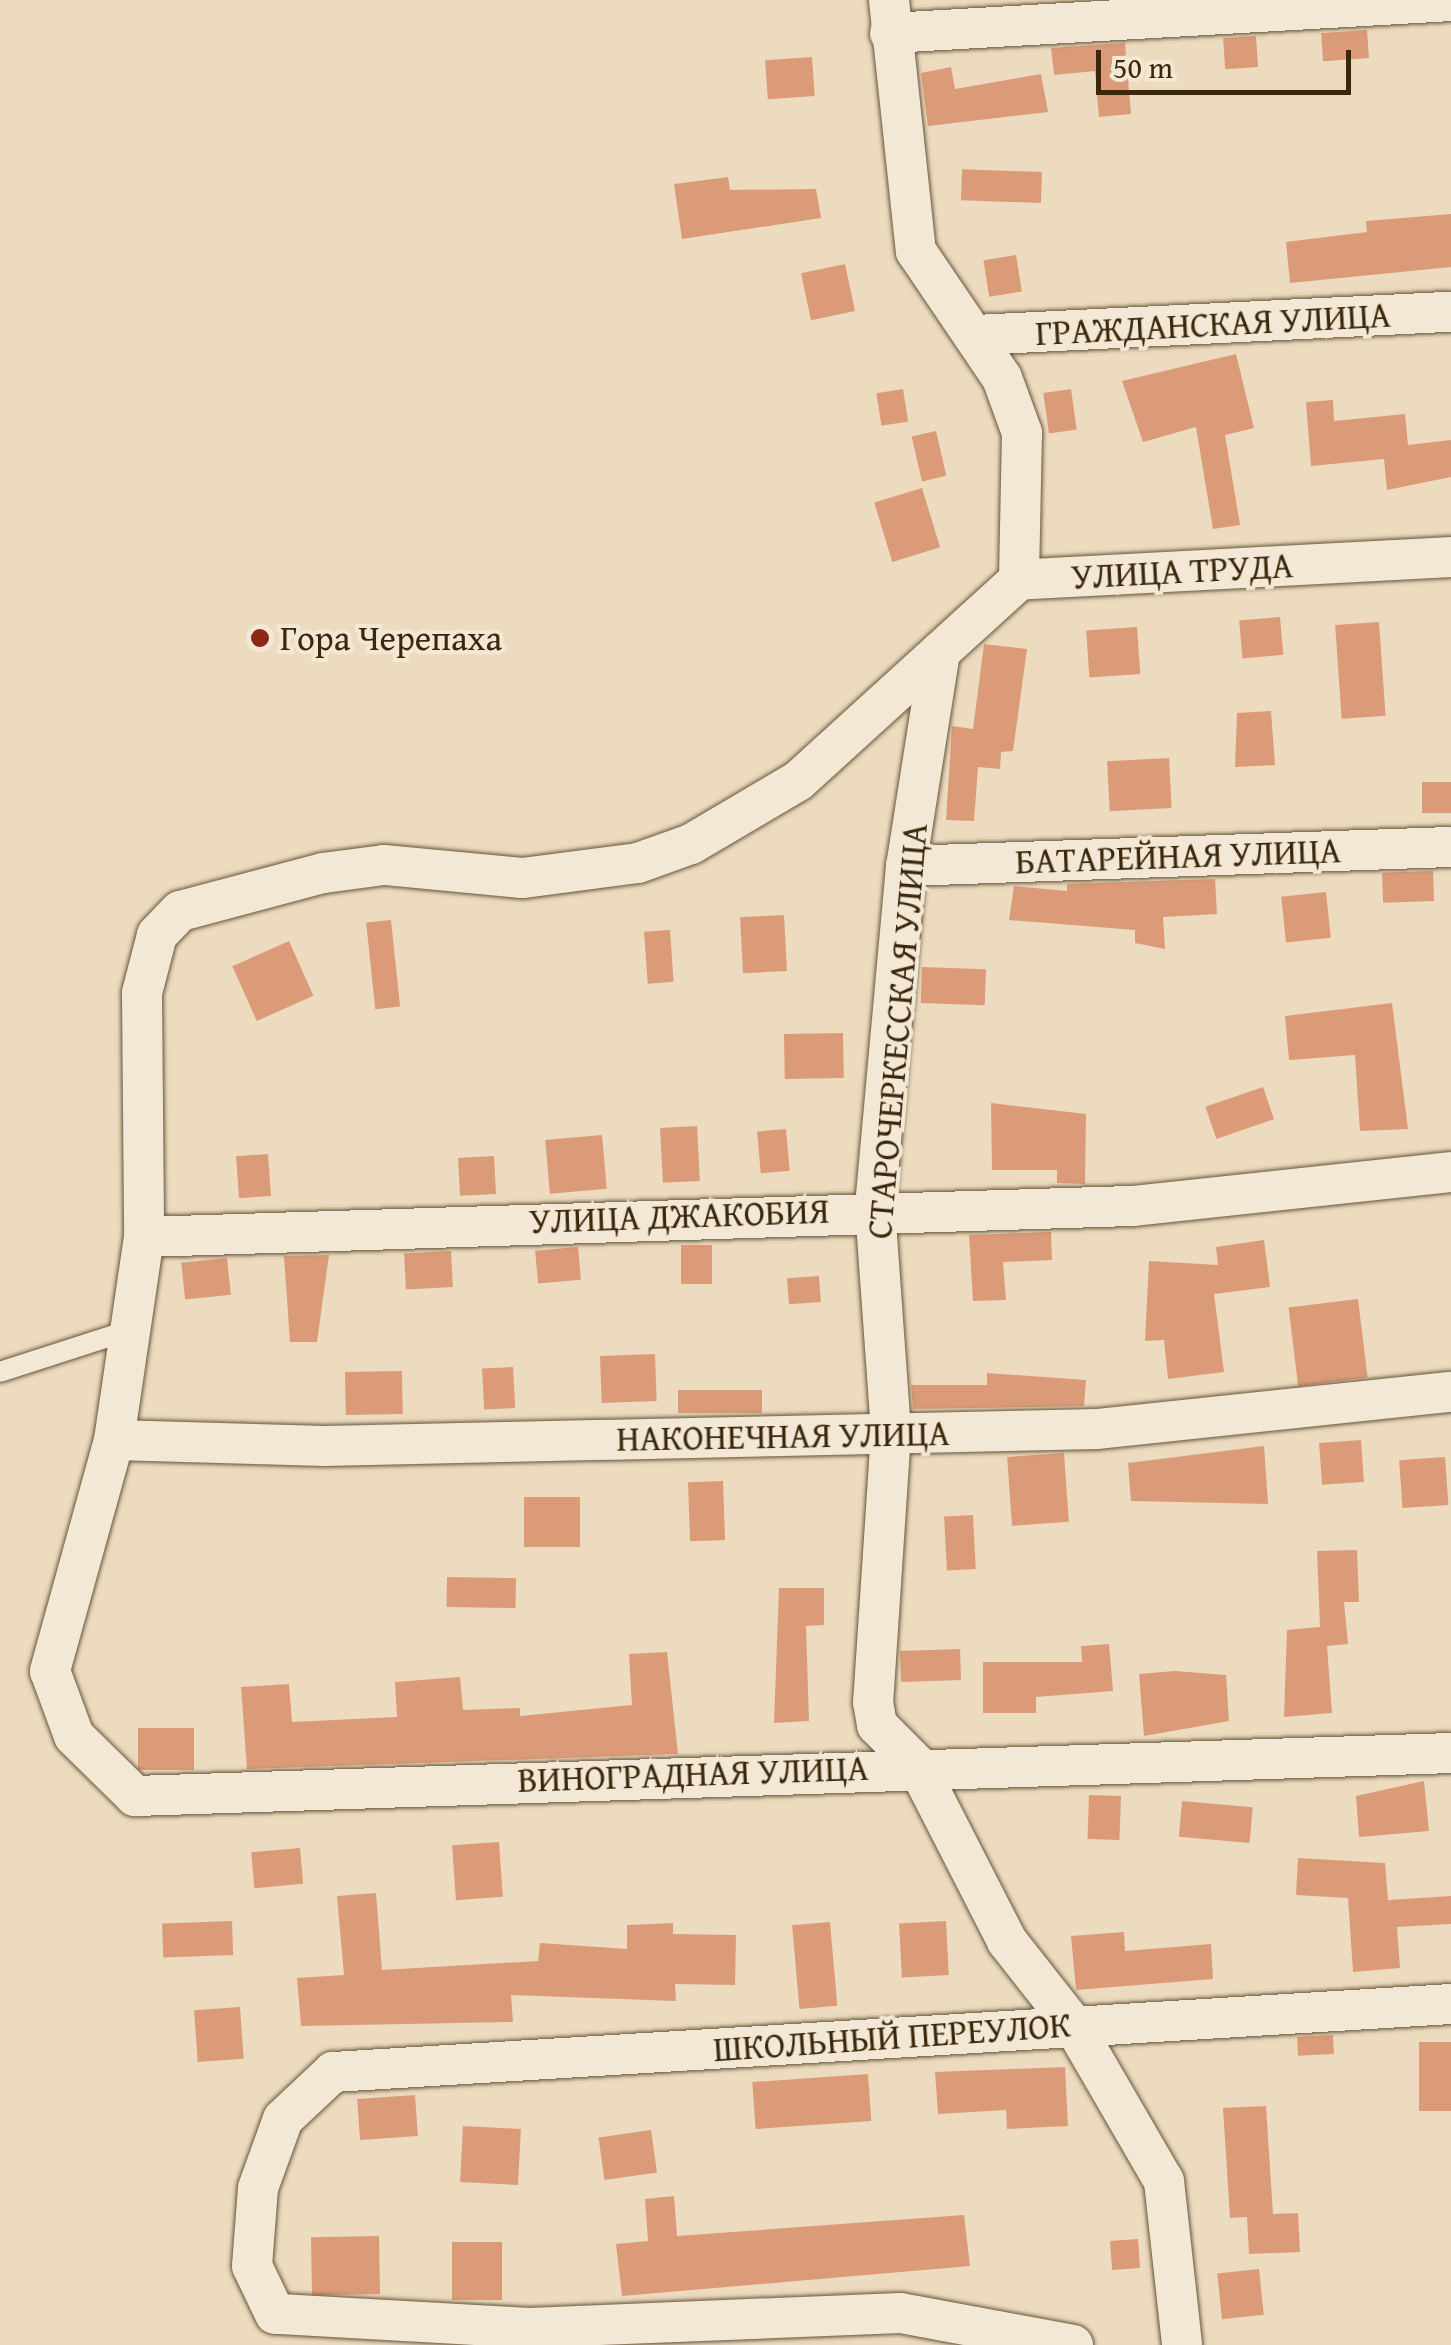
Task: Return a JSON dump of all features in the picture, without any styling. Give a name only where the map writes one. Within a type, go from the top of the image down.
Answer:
[{"type":"street","points":[[1019,580],[1022,433],[975,335],[916,252],[889,17],[1451,2]]},
{"type":"street","name":"ГРАЖДАНСКАЯ УЛИЦА","points":[[975,335],[1451,312]]},
{"type":"street","name":"УЛИЦА ТРУДА","points":[[940,652],[1019,580],[1451,558]]},
{"type":"street","name":"СТАРОЧЕРКЕССКАЯ УЛИЦА","points":[[940,652],[906,866],[874,1208],[890,1433],[873,1702],[877,1725],[917,1765],[1007,1941],[1074,2026],[1164,2182],[1182,2345]]},
{"type":"street","name":"ВИНОГРАДНАЯ УЛИЦА","points":[[940,652],[798,781],[690,844],[638,862],[522,878],[384,866],[244,888],[180,910],[157,935],[142,993],[144,1236],[114,1440],[50,1671],[74,1736],[135,1796],[917,1765],[1078,1769],[1451,1753]]},
{"type":"street","name":"БАТАРЕЙНАЯ УЛИЦА","points":[[906,866],[1451,847]]},
{"type":"street","name":"УЛИЦА ДЖАКОБИЯ","points":[[144,1236],[874,1208],[1133,1206],[1451,1172]]},
{"type":"street","name":"НАКОНЕЧНАЯ УЛИЦА","points":[[114,1440],[325,1446],[1097,1428],[1451,1392]]},
{"type":"street","name":"ШКОЛЬНЫЙ ПЕРЕУЛОК","points":[[1073,2345],[900,2314],[529,2328],[274,2314],[252,2266],[258,2188],[282,2119],[333,2072],[1451,2004]]},
{"type":"lane","points":[[0,1372],[130,1330]]},
{"type":"building","points":[[1367,30],[1369,58],[1323,61],[1321,33]]},
{"type":"building","points":[[1256,36],[1258,67],[1225,69],[1223,38]]},
{"type":"building","points":[[1125,43],[1131,114],[1099,117],[1095,71],[1054,75],[1051,48]]},
{"type":"building","points":[[812,57],[815,96],[768,99],[765,60]]},
{"type":"building","points":[[951,67],[955,89],[1041,74],[1048,112],[928,126],[921,73]]},
{"type":"building","points":[[962,169],[1042,172],[1041,203],[961,200]]},
{"type":"building","points":[[728,177],[730,190],[816,189],[821,218],[682,239],[674,184]]},
{"type":"building","points":[[1451,214],[1451,267],[1290,283],[1286,242],[1367,232],[1366,221]]},
{"type":"building","points":[[1016,255],[1022,292],[989,297],[983,260]]},
{"type":"building","points":[[845,264],[855,311],[811,320],[801,273]]},
{"type":"building","points":[[1236,354],[1254,428],[1225,435],[1240,525],[1213,529],[1196,427],[1143,442],[1122,381]]},
{"type":"building","points":[[903,389],[908,422],[881,426],[876,393]]},
{"type":"building","points":[[1071,389],[1077,430],[1049,433],[1043,393]]},
{"type":"building","points":[[1333,400],[1334,421],[1405,414],[1408,445],[1451,440],[1451,477],[1387,490],[1384,459],[1311,466],[1306,402]]},
{"type":"building","points":[[936,431],[946,476],[922,481],[912,437]]},
{"type":"building","points":[[922,488],[940,547],[892,562],[874,503]]},
{"type":"building","points":[[1280,617],[1283,655],[1242,658],[1239,621]]},
{"type":"building","points":[[1379,622],[1386,716],[1342,719],[1335,625]]},
{"type":"building","points":[[1137,627],[1140,674],[1089,677],[1086,631]]},
{"type":"building","points":[[984,644],[1027,649],[1013,751],[1001,752],[1000,769],[978,767],[974,821],[946,820],[952,726],[973,729]]},
{"type":"building","points":[[1271,711],[1275,765],[1235,767],[1237,713]]},
{"type":"building","points":[[1169,758],[1172,808],[1110,811],[1107,761]]},
{"type":"building","points":[[1422,782],[1451,782],[1451,813],[1422,813]]},
{"type":"building","points":[[1433,871],[1434,901],[1383,903],[1382,873]]},
{"type":"building","points":[[1215,879],[1217,914],[1163,917],[1165,949],[1135,943],[1135,930],[1009,920],[1014,886],[1067,891],[1067,884]]},
{"type":"building","points":[[1326,892],[1331,938],[1286,942],[1281,897]]},
{"type":"building","points":[[784,915],[787,971],[743,973],[740,917]]},
{"type":"building","points":[[391,920],[400,1007],[375,1009],[366,923]]},
{"type":"building","points":[[670,930],[674,982],[648,984],[644,932]]},
{"type":"building","points":[[289,941],[313,996],[257,1021],[232,966]]},
{"type":"building","points":[[922,967],[986,969],[985,1005],[921,1003]]},
{"type":"building","points":[[1392,1003],[1408,1129],[1360,1131],[1355,1055],[1289,1060],[1285,1016]]},
{"type":"building","points":[[843,1033],[844,1078],[785,1079],[784,1034]]},
{"type":"building","points":[[1263,1087],[1274,1119],[1216,1139],[1205,1107]]},
{"type":"building","points":[[991,1103],[1086,1114],[1085,1184],[1057,1183],[1057,1170],[992,1170]]},
{"type":"building","points":[[697,1126],[700,1181],[663,1183],[660,1128]]},
{"type":"building","points":[[786,1129],[790,1171],[761,1173],[757,1132]]},
{"type":"building","points":[[602,1135],[607,1189],[550,1194],[545,1140]]},
{"type":"building","points":[[268,1154],[271,1196],[239,1198],[236,1156]]},
{"type":"building","points":[[494,1156],[496,1194],[460,1196],[458,1158]]},
{"type":"building","points":[[1051,1232],[1052,1260],[1003,1262],[1006,1300],[973,1301],[969,1235]]},
{"type":"building","points":[[1264,1240],[1270,1287],[1214,1294],[1224,1372],[1168,1379],[1164,1340],[1145,1341],[1149,1261],[1218,1265],[1216,1247]]},
{"type":"building","points":[[681,1245],[712,1245],[712,1284],[681,1284]]},
{"type":"building","points":[[578,1247],[581,1280],[538,1284],[535,1251]]},
{"type":"building","points":[[451,1251],[453,1287],[406,1289],[404,1253]]},
{"type":"building","points":[[329,1255],[317,1342],[290,1342],[284,1256]]},
{"type":"building","points":[[227,1258],[231,1295],[185,1300],[181,1263]]},
{"type":"building","points":[[819,1276],[821,1302],[789,1304],[787,1278]]},
{"type":"building","points":[[1358,1299],[1368,1377],[1298,1386],[1289,1308]]},
{"type":"building","points":[[655,1354],[657,1401],[602,1403],[600,1356]]},
{"type":"building","points":[[513,1367],[515,1408],[484,1410],[482,1369]]},
{"type":"building","points":[[402,1371],[403,1414],[346,1415],[345,1372]]},
{"type":"building","points":[[987,1373],[1086,1380],[1084,1406],[913,1409],[911,1385],[987,1385]]},
{"type":"building","points":[[678,1390],[762,1390],[762,1413],[678,1413]]},
{"type":"building","points":[[1361,1440],[1364,1482],[1322,1485],[1319,1443]]},
{"type":"building","points":[[1264,1446],[1268,1504],[1131,1501],[1128,1463]]},
{"type":"building","points":[[1064,1453],[1069,1522],[1012,1526],[1007,1457]]},
{"type":"building","points":[[1445,1457],[1448,1505],[1402,1508],[1399,1460]]},
{"type":"building","points":[[723,1481],[725,1540],[690,1541],[688,1482]]},
{"type":"building","points":[[524,1497],[580,1497],[580,1547],[524,1547]]},
{"type":"building","points":[[973,1515],[976,1569],[947,1570],[944,1517]]},
{"type":"building","points":[[1357,1550],[1359,1602],[1344,1602],[1348,1644],[1327,1646],[1332,1713],[1284,1717],[1287,1630],[1320,1627],[1317,1551]]},
{"type":"building","points":[[447,1577],[516,1578],[515,1608],[446,1607]]},
{"type":"building","points":[[779,1588],[824,1588],[824,1625],[806,1626],[809,1721],[774,1723]]},
{"type":"building","points":[[1109,1644],[1113,1691],[1036,1697],[1036,1713],[983,1713],[983,1662],[1082,1662],[1081,1646]]},
{"type":"building","points":[[960,1649],[961,1680],[901,1682],[900,1651]]},
{"type":"building","points":[[667,1652],[678,1754],[247,1769],[241,1687],[289,1684],[292,1722],[397,1717],[395,1682],[460,1677],[463,1710],[520,1708],[520,1716],[632,1705],[629,1654]]},
{"type":"building","points":[[1175,1671],[1226,1675],[1229,1721],[1144,1736],[1139,1674]]},
{"type":"building","points":[[138,1728],[194,1728],[194,1770],[138,1770]]},
{"type":"building","points":[[1424,1781],[1429,1831],[1359,1837],[1356,1796]]},
{"type":"building","points":[[1089,1795],[1121,1796],[1119,1840],[1087,1839]]},
{"type":"building","points":[[1182,1801],[1253,1807],[1250,1843],[1179,1837]]},
{"type":"building","points":[[499,1842],[503,1897],[456,1900],[452,1845]]},
{"type":"building","points":[[300,1848],[303,1884],[254,1888],[251,1852]]},
{"type":"building","points":[[1298,1858],[1385,1863],[1388,1900],[1451,1896],[1451,1924],[1397,1927],[1400,1968],[1353,1972],[1348,1898],[1296,1895]]},
{"type":"building","points":[[376,1893],[382,1970],[538,1961],[540,1943],[627,1949],[627,1925],[673,1923],[673,1934],[736,1935],[735,1985],[675,1984],[676,2001],[511,1995],[513,2022],[301,2026],[297,1978],[344,1975],[337,1896]]},
{"type":"building","points":[[232,1921],[233,1955],[163,1957],[162,1923]]},
{"type":"building","points":[[946,1921],[949,1975],[902,1977],[899,1923]]},
{"type":"building","points":[[830,1922],[837,2006],[799,2009],[792,1925]]},
{"type":"building","points":[[1124,1932],[1125,1951],[1211,1944],[1213,1979],[1076,1990],[1071,1936]]},
{"type":"building","points":[[240,2007],[244,2059],[198,2062],[194,2010]]},
{"type":"building","points":[[1333,2035],[1334,2054],[1298,2056],[1297,2037]]},
{"type":"building","points":[[1419,2042],[1451,2042],[1451,2111],[1419,2111]]},
{"type":"building","points":[[1065,2067],[1068,2126],[1007,2129],[1006,2110],[938,2114],[935,2072]]},
{"type":"building","points":[[868,2074],[871,2121],[756,2129],[752,2082]]},
{"type":"building","points":[[415,2095],[418,2136],[360,2140],[357,2099]]},
{"type":"building","points":[[1266,2106],[1273,2214],[1298,2213],[1300,2252],[1249,2254],[1247,2217],[1230,2218],[1223,2108]]},
{"type":"building","points":[[463,2126],[521,2129],[518,2185],[460,2182]]},
{"type":"building","points":[[651,2130],[657,2173],[605,2180],[599,2137]]},
{"type":"building","points":[[674,2196],[677,2236],[964,2215],[970,2266],[622,2296],[616,2244],[648,2241],[645,2199]]},
{"type":"building","points":[[379,2236],[380,2294],[312,2295],[311,2237]]},
{"type":"building","points":[[1138,2239],[1140,2268],[1112,2270],[1110,2241]]},
{"type":"building","points":[[452,2242],[502,2242],[502,2300],[452,2300]]},
{"type":"building","points":[[1259,2269],[1264,2315],[1222,2319],[1217,2273]]},
{"type":"place","name":"Гора Черепаха","points":[[260,638]]}]
